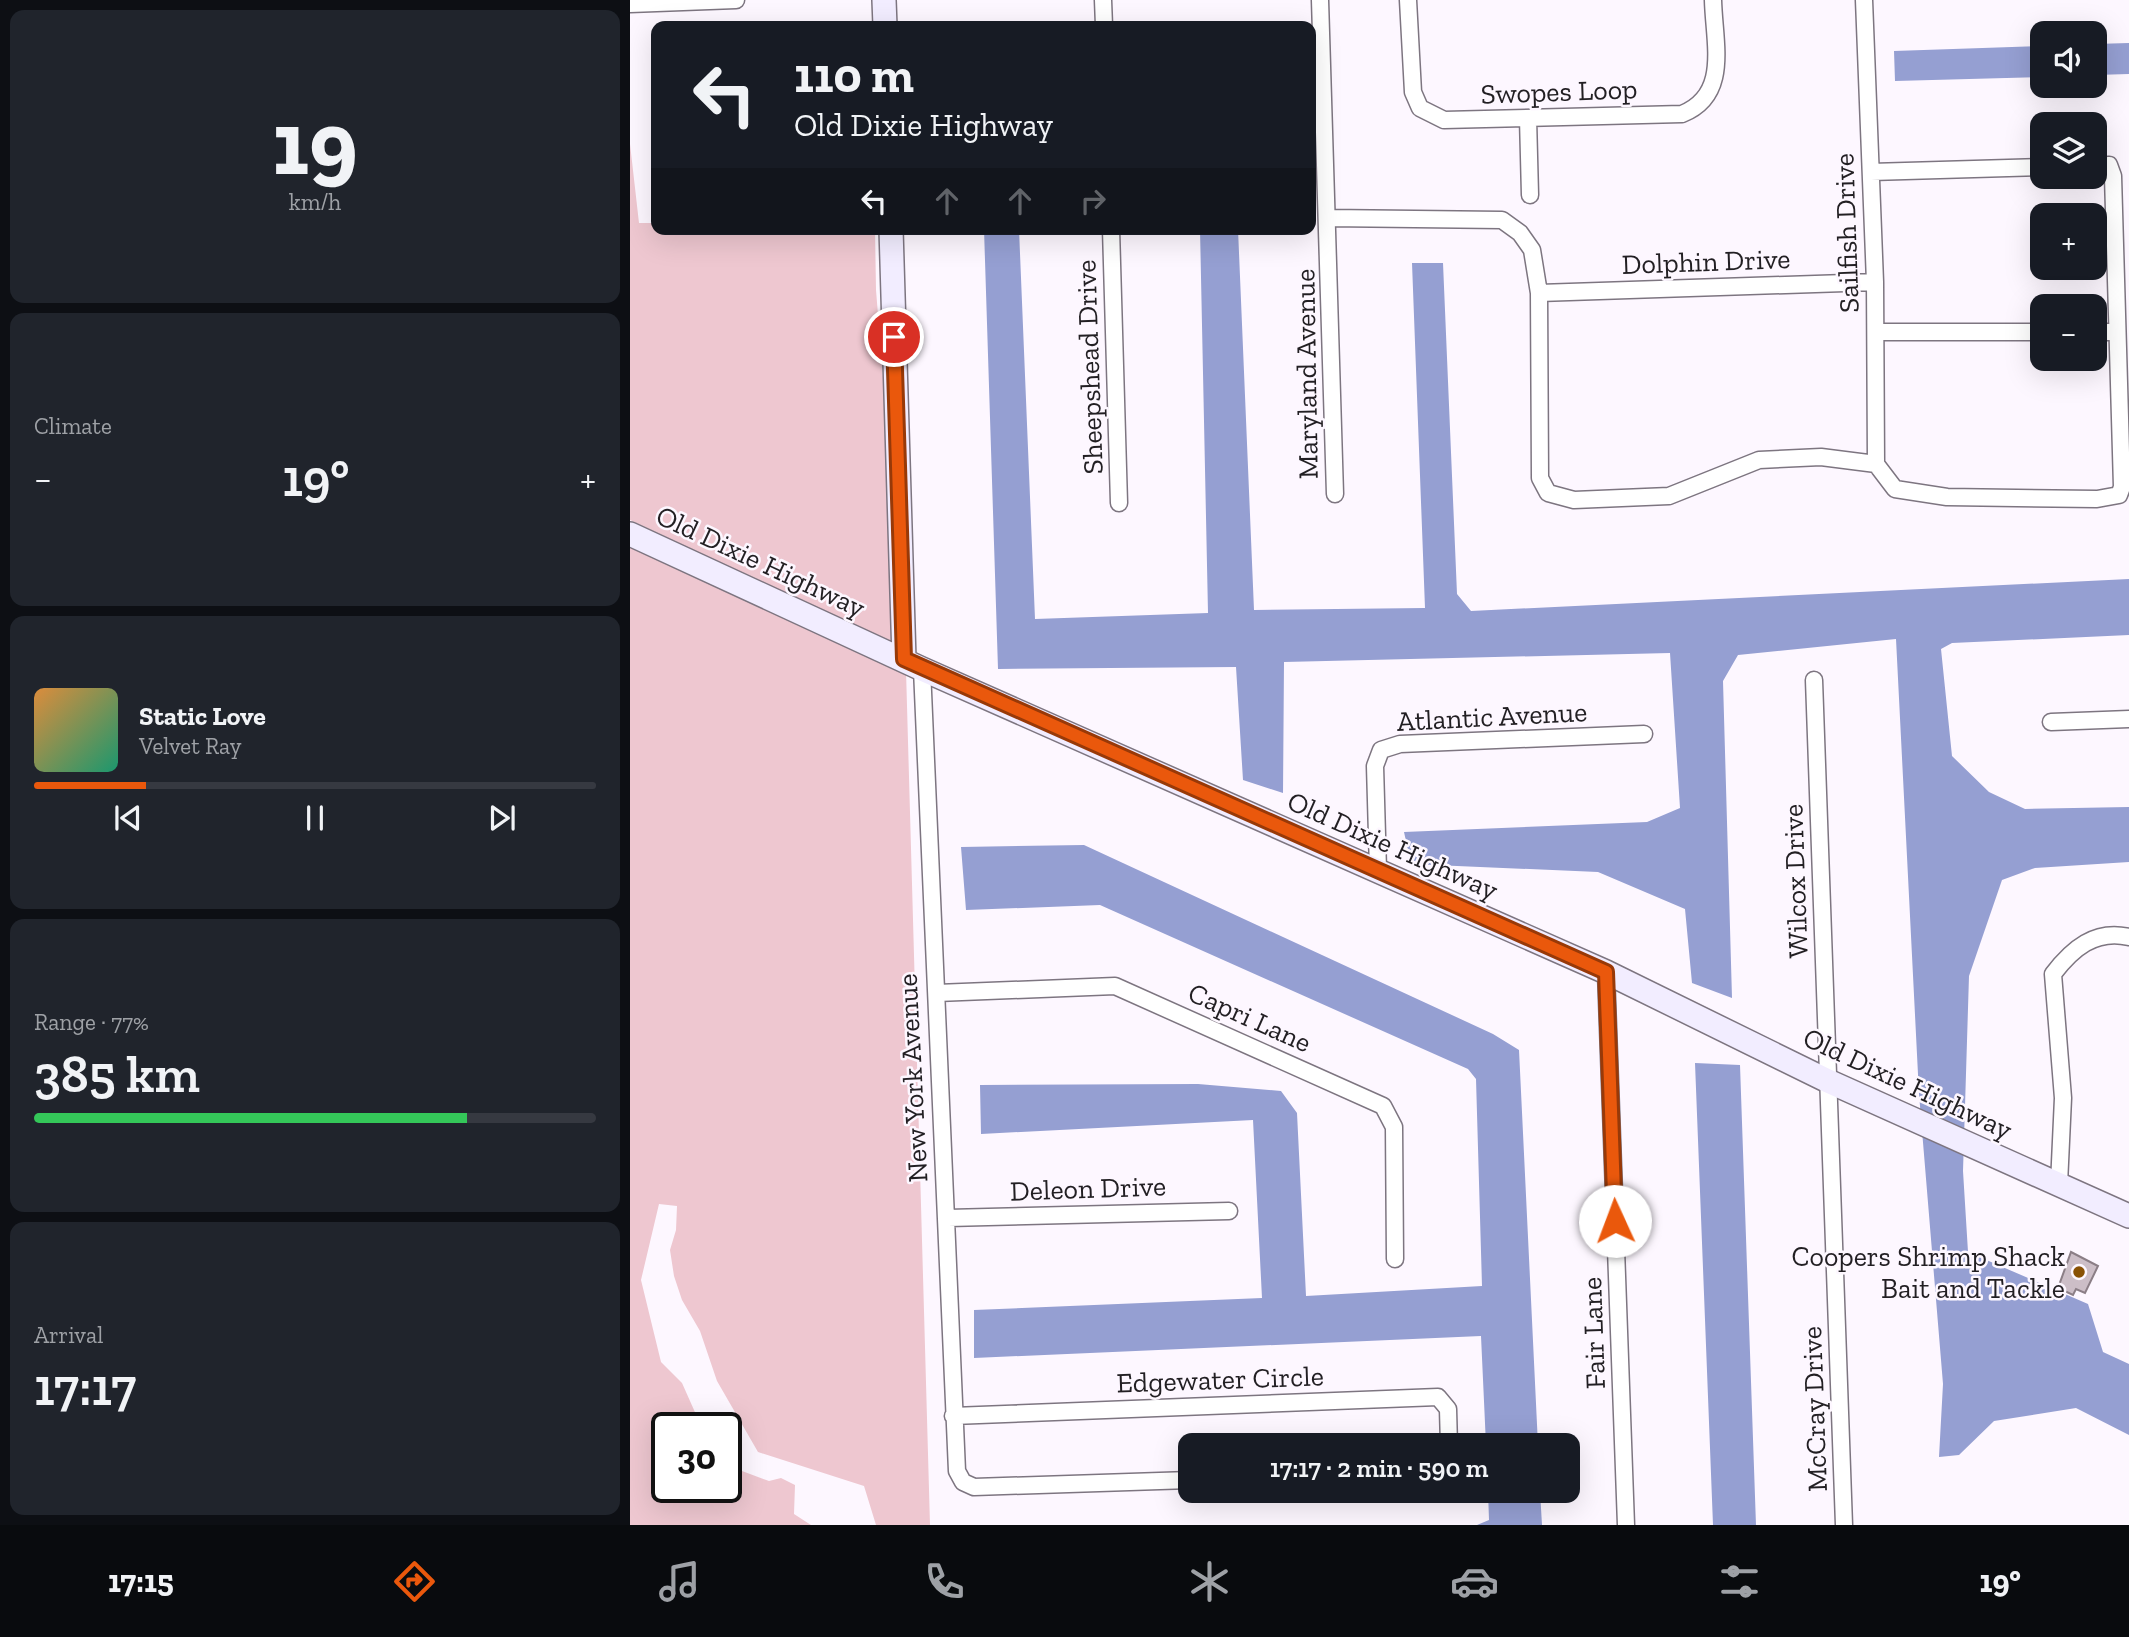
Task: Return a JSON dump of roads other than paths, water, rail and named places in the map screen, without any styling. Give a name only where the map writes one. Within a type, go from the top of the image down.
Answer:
[{"type":"street","points":[[630,4],[736,0]]},
{"type":"street","points":[[884,0],[885,21]]},
{"type":"street","points":[[1103,0],[1104,21]]},
{"type":"street","name":"Maryland Avenue","points":[[1320,0],[1335,494]]},
{"type":"street","name":"Swopes Loop","points":[[1408,0],[1413,92],[1420,108],[1444,120],[1682,114],[1708,97],[1715,84],[1713,0]]},
{"type":"street","name":"Sailfish Drive","points":[[1864,0],[1875,282],[1875,464]]},
{"type":"street","points":[[1528,118],[1530,195]]},
{"type":"street","points":[[1871,172],[2030,167]]},
{"type":"street","points":[[1328,218],[1502,219],[1520,233],[1532,250],[1539,293],[1540,478],[1548,493],[1574,500],[1669,496],[1759,460],[1821,457],[1875,464],[1895,489],[1947,497],[2097,499],[2119,495],[2122,487],[2115,203],[2113,176],[2107,171]]},
{"type":"street","name":"New York Avenue","points":[[891,235],[913,664],[937,993],[957,1471],[963,1482],[974,1487],[1178,1480]]},
{"type":"street","name":"Sheepshead Drive","points":[[1111,235],[1119,503]]},
{"type":"street","name":"Dolphin Drive","points":[[1539,293],[1875,282]]},
{"type":"street","points":[[1876,332],[2030,332]]},
{"type":"street","points":[[2107,332],[2117,332]]},
{"type":"street","name":"Old Dixie Highway","points":[[630,534],[913,664],[1606,972],[1828,1081],[2129,1216]]},
{"type":"street","name":"Wilcox Drive","points":[[1814,680],[1828,1081]]},
{"type":"street","points":[[2051,722],[2129,719]]},
{"type":"street","name":"Atlantic Avenue","points":[[1378,870],[1375,766],[1381,750],[1400,744],[1644,734]]},
{"type":"street","points":[[2059,1184],[2063,1098],[2053,974],[2072,949],[2112,933],[2129,937]]},
{"type":"street","name":"Fair Lane","points":[[1606,972],[1626,1525]]},
{"type":"street","name":"Capri Lane","points":[[937,993],[1115,986],[1383,1106],[1394,1127],[1395,1259]]},
{"type":"street","name":"McCray Drive","points":[[1828,1081],[1844,1525]]},
{"type":"street","name":"Deleon Drive","points":[[948,1218],[1229,1210]]},
{"type":"street","name":"Edgewater Circle","points":[[953,1416],[1438,1397],[1448,1409],[1449,1433]]},
{"type":"water","points":[[2129,43],[2129,74],[2107,75],[2107,44]]},
{"type":"water","points":[[2030,46],[2030,77],[1895,81],[1894,51]]},
{"type":"water","points":[[984,235],[1019,235],[1035,619],[1208,613],[1200,235],[1238,235],[1254,610],[1425,608],[1412,263],[1443,263],[1457,594],[1471,611],[2129,579],[2129,635],[1952,643],[1941,649],[1952,756],[1989,792],[2025,809],[2129,807],[2129,862],[2035,868],[2002,880],[1969,976],[1963,1171],[1968,1252],[2088,1304],[2103,1352],[2129,1364],[2129,1435],[2076,1408],[1994,1421],[1959,1455],[1939,1457],[1943,1384],[1919,1094],[1896,639],[1738,655],[1723,681],[1732,998],[1692,983],[1685,909],[1598,872],[1411,864],[1404,832],[1647,822],[1680,808],[1670,653],[1284,662],[1283,793],[1243,780],[1236,667],[998,669]]},
{"type":"water","points":[[1084,845],[1493,1034],[1519,1050],[1537,1433],[1485,1433],[1481,1336],[974,1358],[974,1310],[1262,1298],[1253,1120],[981,1134],[980,1085],[1198,1084],[1281,1091],[1297,1113],[1306,1296],[1482,1286],[1476,1079],[1468,1069],[1100,905],[966,910],[961,847]]},
{"type":"water","points":[[1695,1063],[1740,1065],[1756,1525],[1713,1525]]},
{"type":"water","points":[[1488,1503],[1541,1503],[1542,1525],[1477,1525],[1489,1520]]},
{"type":"place","name":"Coopers Shrimp Shack Bait and Tackle","points":[[2079,1272]]}]
